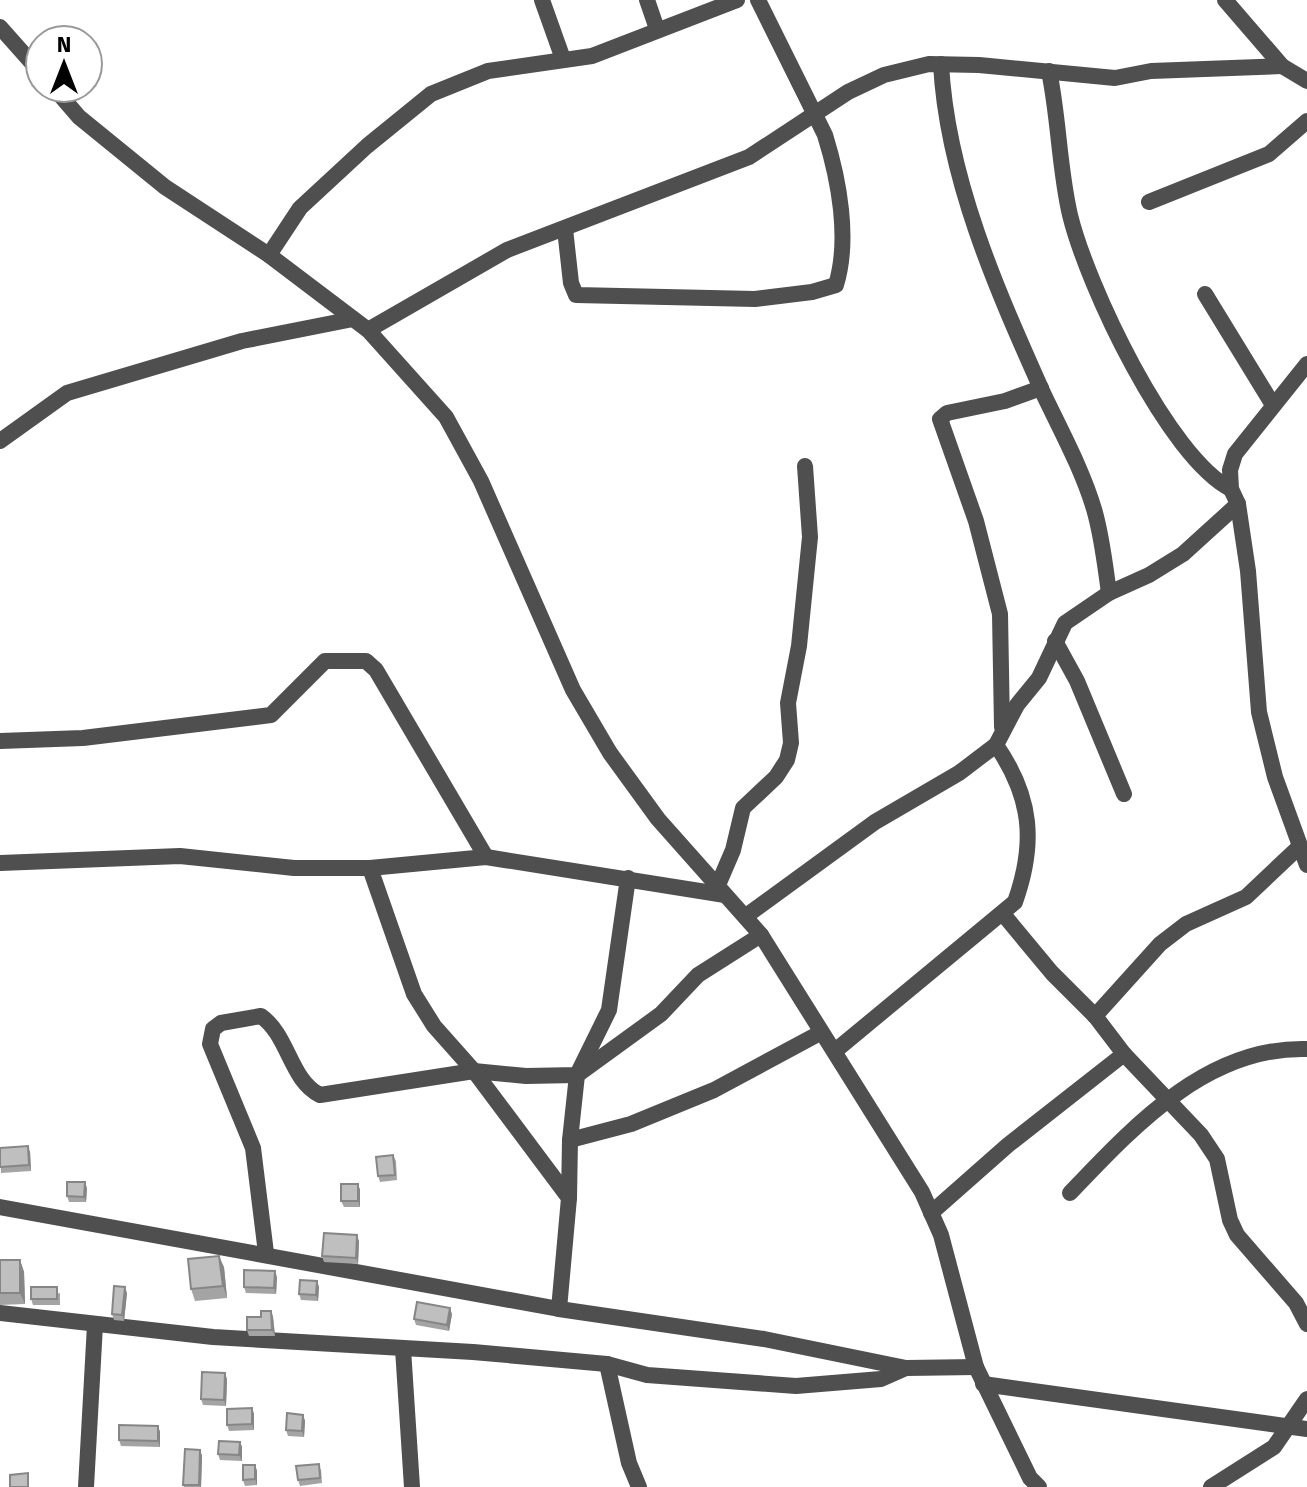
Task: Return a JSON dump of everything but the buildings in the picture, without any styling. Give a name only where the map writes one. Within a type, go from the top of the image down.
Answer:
[{"type":"street","points":[[542,0],[563,59]]},
{"type":"street","points":[[647,0],[657,29]]},
{"type":"street","points":[[269,255],[300,208],[367,146],[431,94],[488,71],[592,56],[737,0]]},
{"type":"street","points":[[565,229],[571,283],[576,295],[755,299],[812,292],[836,285],[841,258],[839,189],[825,135],[758,0]]},
{"type":"street","points":[[1225,0],[1282,66],[1307,81]]},
{"type":"street","points":[[0,27],[24,54]]},
{"type":"street","points":[[941,64],[952,153],[1015,329],[1087,489],[1102,546],[1109,593]]},
{"type":"street","points":[[368,330],[507,250],[749,157],[848,92],[884,75],[941,64],[1115,78],[1151,71],[1282,66]]},
{"type":"street","points":[[1049,71],[1071,220],[1110,318],[1138,372],[1196,463],[1235,496]]},
{"type":"street","points":[[68,104],[79,117],[165,187],[269,255],[368,330],[453,430],[481,481],[573,690],[610,753],[658,819],[761,935],[820,1033],[835,1051],[899,1153],[941,1235],[983,1384],[1030,1478],[1039,1487]]},
{"type":"street","points":[[1149,202],[1269,154],[1307,121]]},
{"type":"street","points":[[1205,294],[1273,405]]},
{"type":"street","points":[[0,441],[67,393],[128,378],[242,341],[353,319]]},
{"type":"street","points":[[1307,364],[1235,454],[1230,470],[1264,740],[1307,865]]},
{"type":"street","points":[[1002,729],[1004,668],[1000,614],[976,521],[940,419],[947,413],[1005,401],[1041,388]]},
{"type":"street","points":[[721,890],[743,808],[776,777],[787,760],[791,743],[788,703],[799,646],[810,537],[805,466]]},
{"type":"street","points":[[746,916],[875,822],[959,773],[996,745],[1002,729],[1039,678],[1065,623],[1109,593],[1149,575],[1183,554],[1235,496]]},
{"type":"street","points":[[1055,641],[1077,681],[1124,794]]},
{"type":"street","points":[[0,741],[83,738],[271,715],[325,661],[366,661],[376,670],[486,857]]},
{"type":"street","points":[[835,1051],[1015,902],[1030,828],[1018,785],[996,745]]},
{"type":"street","points":[[1095,1016],[1160,944],[1186,924],[1246,897],[1299,847]]},
{"type":"street","points":[[0,863],[180,856],[294,868],[370,868],[486,857],[721,890]]},
{"type":"street","points":[[370,868],[414,994],[434,1026],[474,1071],[569,1198]]},
{"type":"street","points":[[559,1309],[577,1075],[609,1010],[628,878]]},
{"type":"street","points":[[1003,914],[1217,1159],[1230,1220],[1237,1235],[1296,1303],[1307,1324]]},
{"type":"street","points":[[266,1253],[253,1148],[210,1044],[213,1029],[221,1023],[261,1016],[277,1030],[308,1087],[320,1095],[474,1071],[526,1076],[577,1075],[661,1014],[698,975],[761,935]]},
{"type":"street","points":[[570,1140],[631,1124],[714,1090],[820,1033]]},
{"type":"street","points":[[1070,1193],[1132,1128],[1167,1099],[1209,1074],[1253,1057],[1289,1049],[1307,1049]]},
{"type":"street","points":[[931,1213],[1008,1145],[1124,1054]]},
{"type":"street","points":[[0,1207],[266,1253],[559,1309],[764,1339],[906,1368],[976,1367]]},
{"type":"street","points":[[0,1313],[95,1325],[607,1364],[647,1375],[796,1386],[881,1379],[906,1368]]},
{"type":"street","points":[[86,1487],[95,1325]]},
{"type":"street","points":[[403,1349],[412,1487]]},
{"type":"street","points":[[607,1364],[629,1463],[639,1487]]},
{"type":"street","points":[[983,1384],[1307,1429]]},
{"type":"street","points":[[1211,1487],[1274,1447],[1307,1399]]}]
